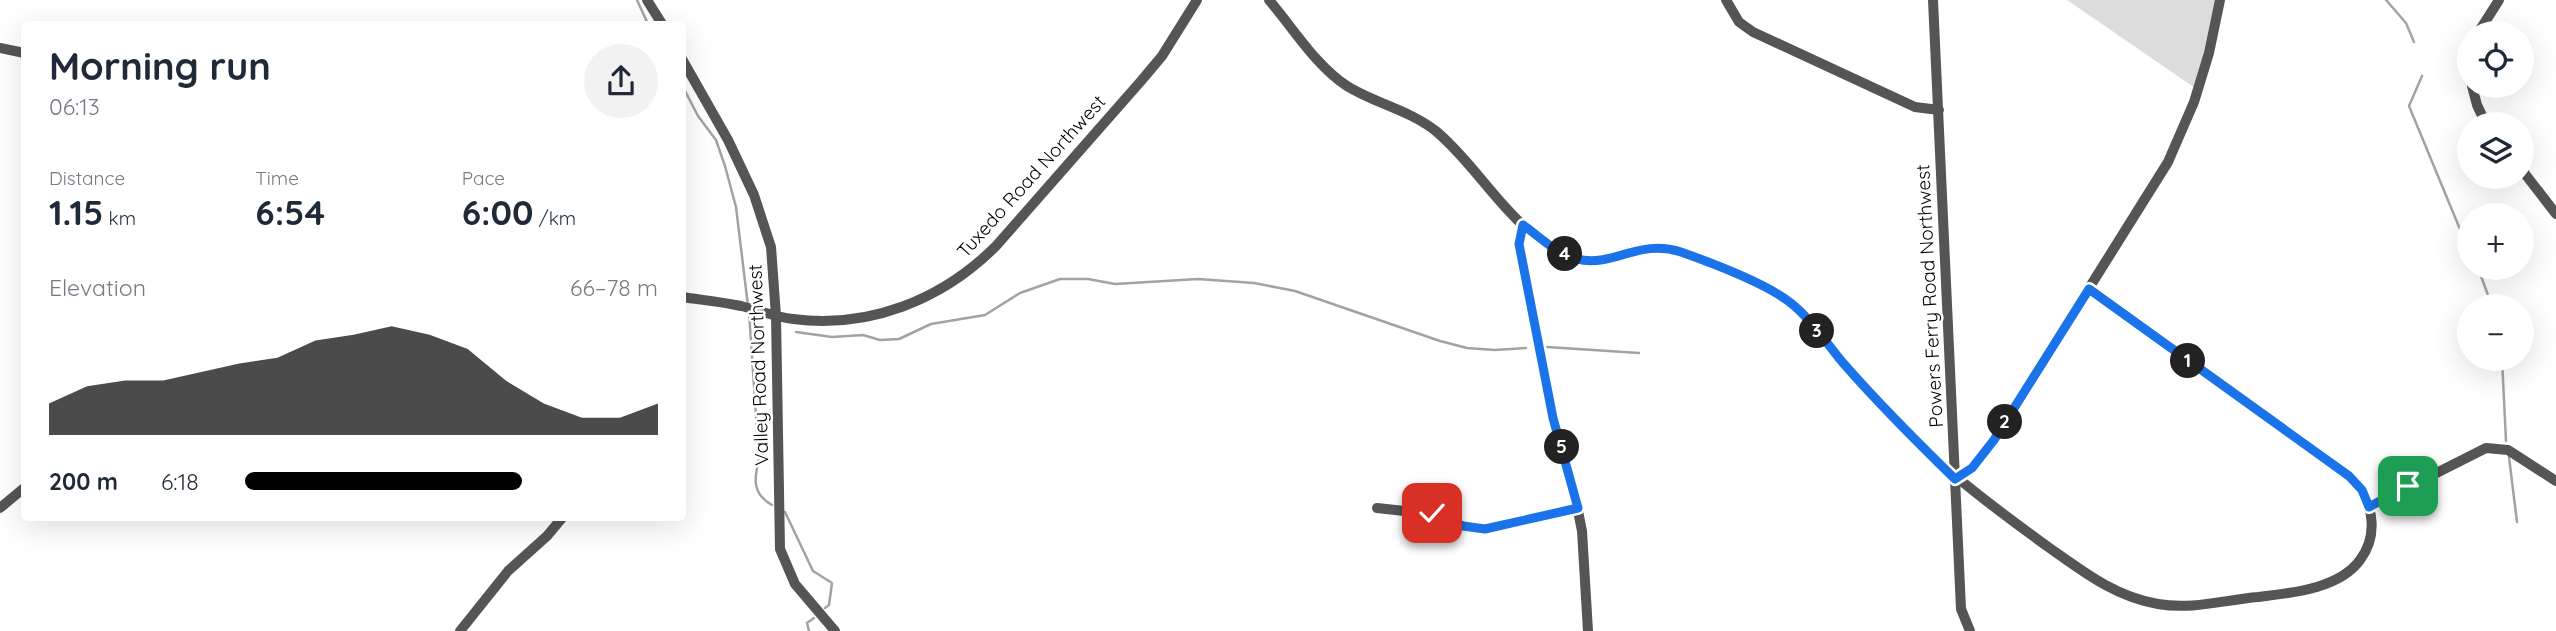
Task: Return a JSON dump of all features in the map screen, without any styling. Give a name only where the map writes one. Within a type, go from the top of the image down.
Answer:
[{"type":"street","points":[[647,0],[660,21]]},
{"type":"street","name":"Tuxedo Road Northwest","points":[[686,298],[736,305],[776,316],[829,321],[876,316],[902,307],[960,278],[996,246],[1141,81],[1162,56],[1197,0]]},
{"type":"street","points":[[1269,0],[1334,76],[1353,89],[1410,114],[1434,130],[1523,225],[1558,251],[1574,258],[1596,260],[1642,248],[1668,248],[1777,294],[1802,314],[1886,410],[1955,479],[2104,585],[2140,600],[2175,606],[2203,605],[2283,594],[2337,579],[2356,566],[2367,549],[2372,527],[2369,507],[2362,490],[2349,476],[2089,289]]},
{"type":"street","points":[[1726,0],[1739,22],[1753,32],[1915,107],[1939,110]]},
{"type":"street","name":"Powers Ferry Road Northwest","points":[[1933,0],[1961,609],[1970,631]]},
{"type":"street","points":[[1955,479],[1972,468],[1994,440],[2155,186],[2179,140],[2209,53],[2220,0]]},
{"type":"street","points":[[2486,21],[2499,0]]},
{"type":"street","points":[[0,48],[21,52]]},
{"type":"street","name":"Valley Road Northwest","points":[[686,66],[754,195],[772,255],[776,316],[780,549],[795,584],[835,631]]},
{"type":"street","points":[[2534,186],[2556,214]]},
{"type":"street","points":[[1523,225],[1519,244],[1553,418],[1578,508],[1584,551],[1588,631]]},
{"type":"street","points":[[2369,507],[2486,448],[2508,450],[2556,481]]},
{"type":"street","points":[[0,508],[21,490]]},
{"type":"street","points":[[1377,508],[1432,513],[1463,526],[1485,529],[1578,508]]},
{"type":"street","points":[[460,631],[508,571],[560,521]]},
{"type":"shaded area","points":[[2067,0],[2217,0],[2198,90]]},
{"type":"waterway","points":[[637,0],[647,21]]},
{"type":"waterway","points":[[2386,0],[2406,23],[2414,42]]},
{"type":"waterway","points":[[2422,76],[2409,106],[2457,222]]},
{"type":"waterway","points":[[686,93],[698,116],[716,140],[725,166],[736,207],[748,306]]},
{"type":"waterway","points":[[796,332],[832,337],[863,335],[880,340],[899,339],[931,324],[985,315],[1020,293],[1060,279],[1088,279],[1115,284],[1198,279],[1254,283],[1295,291],[1467,348],[1526,348]]},
{"type":"waterway","points":[[2482,280],[2488,294]]},
{"type":"waterway","points":[[749,312],[759,460],[756,485],[761,496],[772,505]]},
{"type":"waterway","points":[[750,321],[759,329]]},
{"type":"waterway","points":[[1547,347],[1639,353]]},
{"type":"waterway","points":[[2503,371],[2506,441]]},
{"type":"waterway","points":[[2509,457],[2517,522]]},
{"type":"waterway","points":[[785,512],[813,571],[832,583],[829,605],[825,608]]},
{"type":"waterway","points":[[809,631],[807,623],[814,618]]},
{"type":"route","points":[[1432,513],[1463,526],[1485,529],[1578,508],[1553,418],[1519,244],[1519,233],[1523,225],[1558,251],[1574,258],[1596,260],[1642,248],[1668,248],[1777,294],[1802,314],[1886,410],[1955,479],[1972,468],[1994,440],[2089,289],[2349,476],[2362,490],[2369,507],[2408,486]]}]
